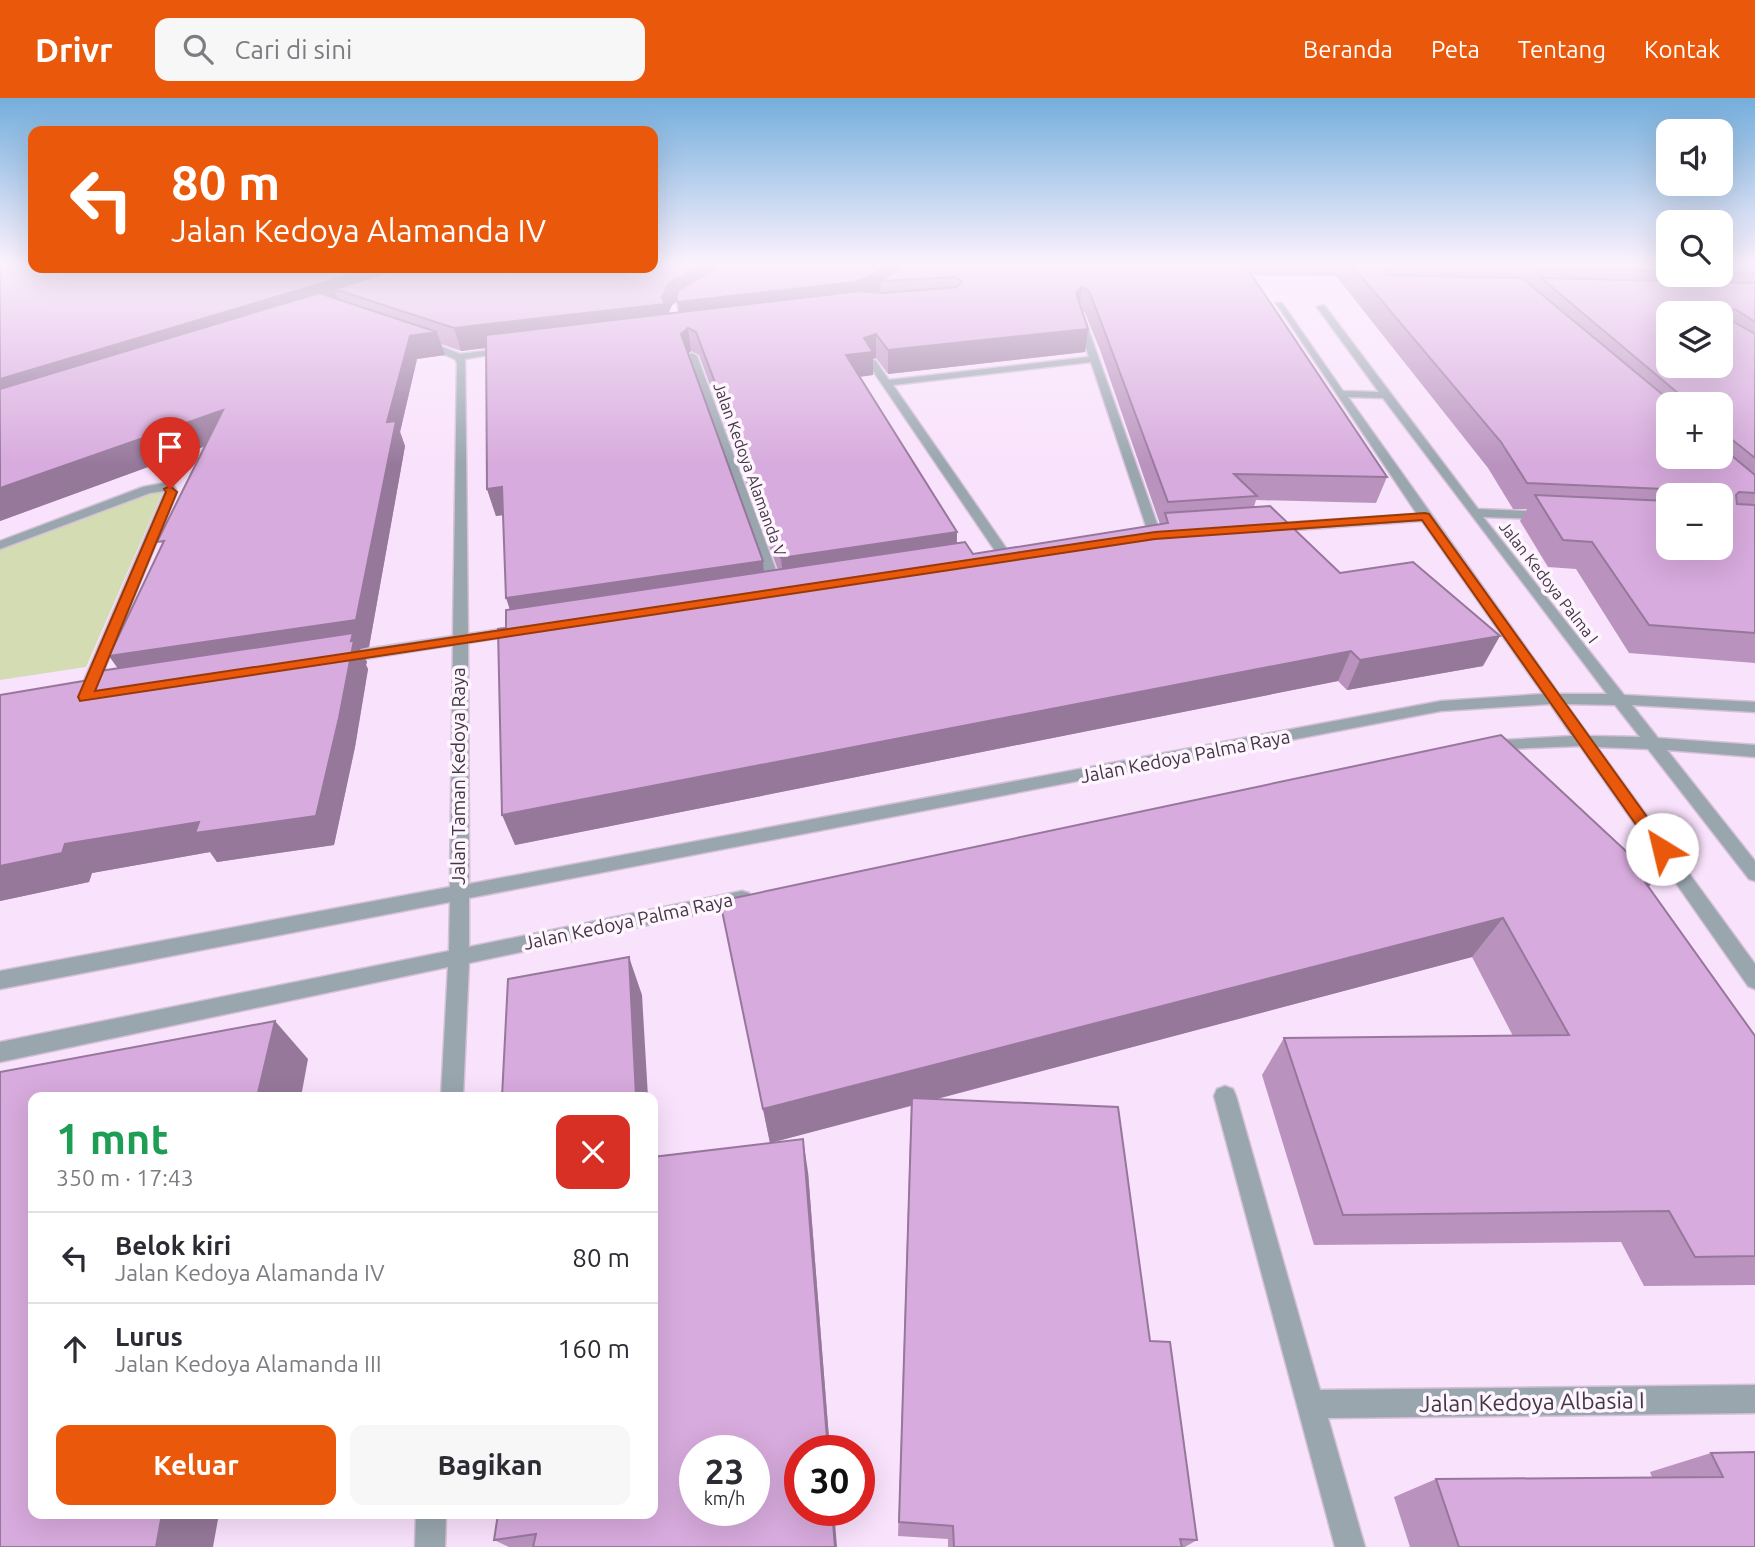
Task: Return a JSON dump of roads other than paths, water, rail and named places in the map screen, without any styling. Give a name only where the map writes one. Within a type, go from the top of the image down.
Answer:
[{"type":"street","points":[[1085,330],[1155,536]]},
{"type":"street","points":[[1296,330],[1425,517],[1755,980]]},
{"type":"street","name":"Jalan Kedoya Palma I","points":[[1338,330],[1474,513],[1755,874]]},
{"type":"street","points":[[410,337],[461,364],[522,349]]},
{"type":"street","name":"Jalan Kedoya Alamanda V","points":[[692,356],[777,592]]},
{"type":"street","points":[[887,383],[1095,359]]},
{"type":"street","points":[[872,362],[1007,558]]},
{"type":"street","name":"Jalan Taman Kedoya Raya","points":[[452,1092],[459,956],[461,364]]},
{"type":"street","points":[[1340,394],[1387,396]]},
{"type":"street","points":[[0,545],[147,490],[164,487],[171,492],[86,697]]},
{"type":"street","points":[[1474,513],[1562,516]]},
{"type":"street","points":[[1250,529],[1425,517]]},
{"type":"street","points":[[320,661],[533,629]]},
{"type":"street","name":"Jalan Kedoya Palma Raya","points":[[0,980],[1441,706],[1495,699],[1553,697],[1755,707]]},
{"type":"street","points":[[1464,749],[1531,740],[1584,740],[1755,751]]},
{"type":"street","name":"Jalan Kedoya Palma Raya","points":[[0,1052],[758,895]]},
{"type":"street","points":[[1225,1096],[1350,1547]]},
{"type":"street","name":"Jalan Kedoya Albasia I","points":[[1310,1404],[1755,1399]]},
{"type":"street","points":[[430,1547],[431,1519]]}]
